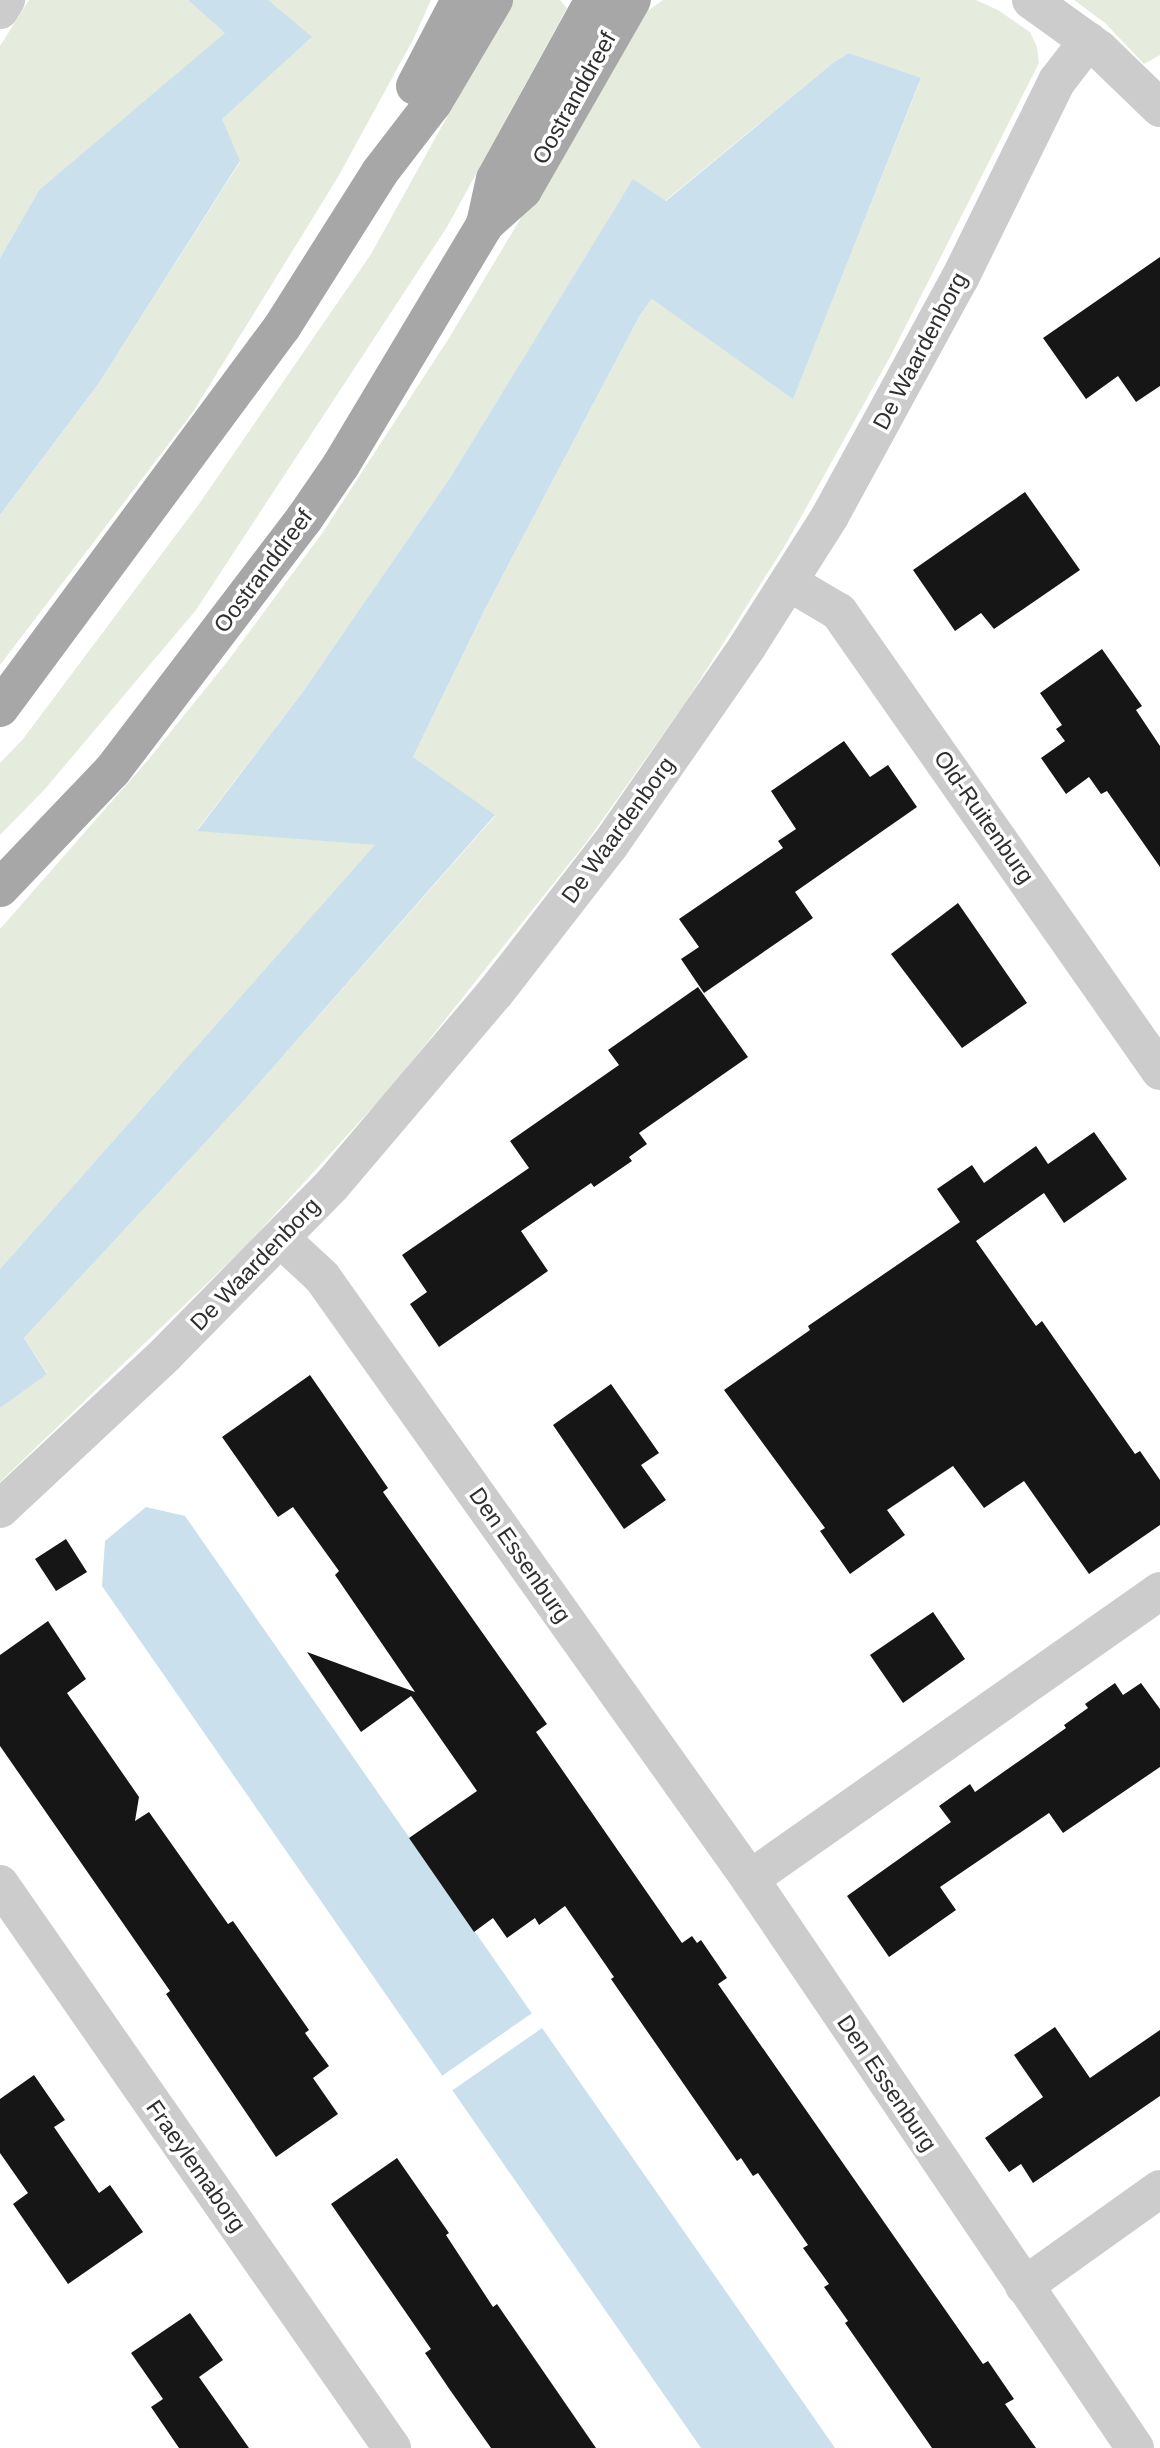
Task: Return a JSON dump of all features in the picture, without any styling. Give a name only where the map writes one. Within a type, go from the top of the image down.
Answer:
[{"type":"main road","points":[[380,172],[409,98],[460,0]]},
{"type":"main road","points":[[0,708],[282,327],[380,172],[433,103],[494,0]]},
{"type":"main road","name":"Oostranddreef","points":[[485,224],[495,179],[594,0]]},
{"type":"main road","name":"Oostranddreef","points":[[0,888],[112,771],[304,519],[341,464],[485,224],[523,190],[632,0]]},
{"type":"street","points":[[0,10],[6,0]]},
{"type":"street","points":[[1031,0],[1088,41],[1160,108]]},
{"type":"street","name":"De Waardenborg","points":[[0,1509],[96,1422],[281,1239],[397,1111],[541,935],[610,845],[790,583],[837,504],[960,278],[1057,81],[1088,41]]},
{"type":"street","name":"Old-Ruitenburg","points":[[790,583],[839,612],[1160,1071]]},
{"type":"street","name":"Den Essenburg","points":[[281,1239],[322,1276],[750,1879],[1135,2448]]},
{"type":"street","points":[[750,1879],[1160,1591]]},
{"type":"street","name":"Fraeylemaborg","points":[[0,1884],[392,2448]]},
{"type":"street","points":[[1024,2286],[1160,2189]]},
{"type":"green space","points":[[29,0],[188,0],[226,33],[39,190],[0,258],[0,46]]},
{"type":"green space","points":[[268,0],[431,0],[414,38],[338,177],[193,412],[0,665],[0,515],[99,383],[240,162],[221,119],[311,38]]},
{"type":"green space","points":[[512,0],[560,0],[567,8],[447,227],[196,610],[45,789],[0,835],[0,763],[23,739],[199,504],[371,254]]},
{"type":"green space","points":[[663,0],[976,0],[998,10],[1030,32],[1037,47],[1039,63],[890,357],[786,544],[686,702],[588,840],[394,1084],[246,1246],[0,1482],[0,1408],[47,1373],[24,1338],[239,1106],[495,816],[413,757],[485,609],[640,315],[653,298],[793,398],[921,79],[849,53],[834,62],[665,201],[633,180],[450,478],[302,693],[197,830],[376,845],[0,1269],[0,929],[148,760],[227,662],[323,532],[449,338],[643,14]]},
{"type":"green space","points":[[1074,0],[1160,0],[1160,55],[1144,64],[1105,23]]},
{"type":"water","points":[[188,0],[268,0],[312,37],[222,119],[240,161],[99,383],[0,515],[0,258],[39,190],[225,33]]},
{"type":"water","points":[[849,53],[921,78],[793,399],[652,299],[640,315],[485,609],[413,757],[495,815],[239,1106],[24,1338],[47,1374],[0,1408],[0,1269],[375,845],[197,831],[302,693],[450,478],[633,179],[666,201],[834,62]]},
{"type":"water","points":[[146,1507],[185,1516],[835,2448],[701,2448],[102,1586],[105,1541]]},
{"type":"pier","points":[[535,2011],[545,2026],[450,2092],[439,2078]]},
{"type":"building","points":[[1160,257],[1160,386],[1136,402],[1118,376],[1086,399],[1043,338]]},
{"type":"building","points":[[1025,492],[1080,570],[994,629],[981,613],[955,631],[913,570]]},
{"type":"building","points":[[1102,649],[1142,706],[1136,710],[1160,746],[1160,867],[1107,791],[1101,794],[1089,777],[1066,794],[1041,758],[1065,741],[1056,729],[1062,725],[1040,693]]},
{"type":"building","points":[[844,741],[870,777],[888,765],[917,807],[795,892],[813,918],[704,993],[681,959],[699,947],[679,919],[783,848],[778,841],[796,829],[771,791]]},
{"type":"building","points":[[958,903],[1027,1003],[962,1048],[891,954]]},
{"type":"building","points":[[698,987],[748,1057],[639,1133],[647,1144],[629,1157],[632,1161],[594,1187],[591,1183],[521,1231],[548,1271],[439,1347],[410,1304],[427,1292],[402,1255],[529,1168],[510,1141],[619,1065],[608,1050]]},
{"type":"building","points":[[1094,1132],[1127,1179],[1064,1223],[1044,1193],[976,1241],[1036,1326],[1042,1321],[1135,1454],[1140,1451],[1160,1480],[1160,1525],[1089,1574],[1024,1481],[984,1508],[953,1466],[887,1510],[905,1535],[850,1574],[820,1531],[825,1528],[724,1390],[810,1330],[808,1326],[960,1222],[937,1189],[972,1165],[984,1183],[1036,1146],[1048,1164]]},
{"type":"building","points":[[310,1375],[388,1488],[383,1492],[547,1724],[536,1732],[682,1943],[692,1936],[697,1943],[701,1940],[727,1978],[718,1984],[983,2364],[988,2361],[1014,2399],[1005,2404],[1036,2448],[932,2448],[845,2323],[848,2321],[824,2287],[829,2284],[803,2248],[808,2245],[758,2173],[753,2176],[741,2158],[737,2161],[611,1979],[614,1977],[565,1906],[539,1925],[535,1918],[507,1938],[493,1918],[474,1932],[409,1838],[477,1791],[411,1696],[361,1732],[307,1652],[415,1692],[335,1575],[339,1571],[293,1507],[278,1517],[222,1437]]},
{"type":"building","points":[[611,1384],[659,1453],[641,1465],[666,1500],[624,1529],[553,1425]]},
{"type":"building","points":[[66,1539],[87,1572],[56,1591],[35,1559]]},
{"type":"building","points":[[933,1612],[965,1659],[903,1703],[870,1655]]},
{"type":"building","points":[[48,1621],[86,1679],[67,1693],[139,1797],[135,1821],[149,1812],[228,1924],[233,1921],[309,2030],[305,2033],[329,2066],[313,2078],[338,2114],[276,2157],[166,1994],[170,1991],[0,1746],[0,1655]]},
{"type":"building","points":[[1115,1683],[1123,1695],[1141,1683],[1160,1709],[1160,1767],[1063,1833],[1049,1813],[940,1887],[956,1910],[889,1957],[847,1896],[951,1822],[939,1806],[970,1784],[975,1792],[1066,1728],[1064,1725],[1088,1708],[1085,1704]]},
{"type":"building","points":[[1055,2027],[1090,2078],[1160,2030],[1160,2096],[1033,2183],[1021,2164],[1009,2172],[985,2138],[1043,2097],[1014,2055]]},
{"type":"building","points":[[34,2075],[65,2120],[54,2127],[99,2193],[110,2185],[143,2232],[68,2284],[13,2204],[28,2193],[0,2153],[0,2099]]},
{"type":"building","points":[[397,2158],[449,2233],[446,2235],[493,2307],[497,2304],[596,2448],[491,2448],[450,2390],[425,2353],[431,2349],[331,2204]]},
{"type":"building","points":[[190,2313],[223,2360],[199,2377],[249,2448],[179,2448],[151,2407],[163,2399],[131,2353]]}]
